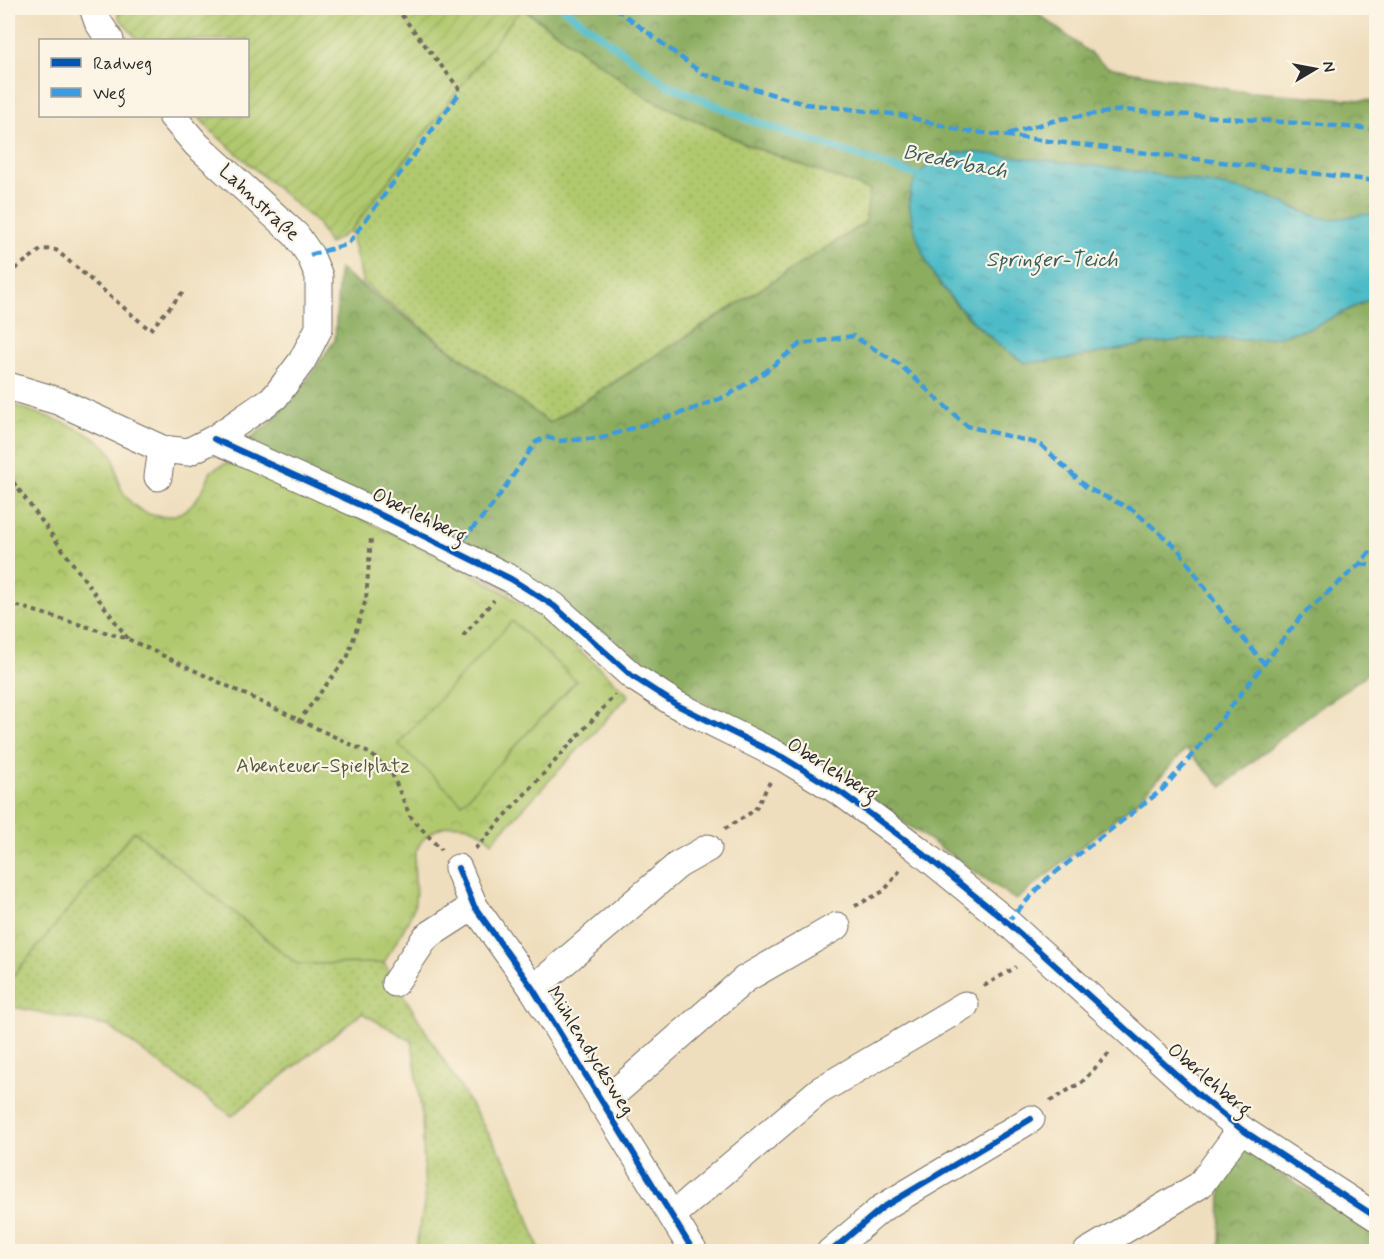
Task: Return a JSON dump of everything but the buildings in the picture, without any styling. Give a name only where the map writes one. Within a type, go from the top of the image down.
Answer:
[{"type":"street","points":[[93,8],[98,22],[109,39]]},
{"type":"street","name":"Lahnstraße","points":[[173,117],[197,145],[297,235],[310,255],[319,276],[319,328],[302,361],[275,397],[214,439]]},
{"type":"street","points":[[8,386],[58,400],[162,448],[188,452],[214,439]]},
{"type":"street","name":"Oberlehberg","points":[[214,439],[373,511],[511,579],[554,606],[632,676],[676,705],[784,758],[843,794],[915,847],[1035,946],[1128,1033],[1241,1129],[1377,1217]]},
{"type":"street","points":[[158,477],[162,448]]},
{"type":"street","name":"Mühlendycksweg","points":[[533,989],[678,865],[708,848]]},
{"type":"street","name":"Mühlendycksweg","points":[[458,868],[474,906],[533,989],[602,1104],[674,1214],[694,1251]]},
{"type":"street","points":[[395,983],[426,937],[474,906]]},
{"type":"street","name":"Mühlendycksweg","points":[[602,1104],[745,979],[837,926]]},
{"type":"street","points":[[674,1214],[819,1091],[965,1005]]},
{"type":"street","points":[[830,1251],[882,1208],[1031,1119]]},
{"type":"street","points":[[1087,1251],[1200,1185],[1241,1129]]},
{"type":"path","points":[[396,8],[461,91]]},
{"type":"path","points":[[8,274],[42,249],[56,250],[150,330],[183,292]]},
{"type":"path","points":[[8,475],[128,639]]},
{"type":"path","points":[[298,722],[348,656],[366,599],[373,511]]},
{"type":"path","points":[[463,636],[511,579]]},
{"type":"path","points":[[8,603],[128,639],[298,722],[371,754],[392,774],[410,816],[458,868],[632,676]]},
{"type":"path","points":[[708,848],[716,835],[755,810],[784,758]]},
{"type":"path","points":[[837,926],[846,911],[884,891],[915,847]]},
{"type":"path","points":[[965,1005],[974,992],[1016,967],[1035,946]]},
{"type":"path","points":[[1031,1119],[1041,1106],[1082,1082],[1128,1033]]},
{"type":"green space","points":[[117,8],[521,8],[350,231],[329,244],[317,223],[210,130],[199,117],[249,117],[249,39],[137,39],[119,18]]},
{"type":"green space","points":[[521,8],[646,97],[748,145],[870,190],[865,223],[549,423],[363,283],[350,231]]},
{"type":"green space","points":[[523,8],[1031,8],[1108,67],[1238,91],[1376,101],[1376,215],[1343,220],[1321,218],[1261,194],[909,205],[923,253],[937,280],[977,326],[1025,363],[1069,359],[1147,344],[1202,338],[1248,340],[1276,337],[1313,327],[1376,296],[1376,668],[1304,719],[1222,787],[1186,749],[1138,801],[1016,900],[843,780],[636,664],[248,440],[269,424],[294,398],[335,340],[339,269],[550,423],[865,223],[870,190],[748,145],[646,97]]},
{"type":"green space","name":"Abenteuer-Spielplatz","points":[[8,403],[71,426],[95,438],[112,456],[121,488],[126,497],[133,505],[151,515],[171,516],[181,512],[197,498],[211,471],[224,464],[238,464],[397,535],[460,567],[527,608],[563,636],[629,695],[492,842],[479,831],[463,825],[445,826],[427,836],[416,852],[414,862],[416,891],[413,910],[384,963],[297,964],[134,831],[8,982]]},
{"type":"green space","points":[[512,621],[576,681],[462,803],[398,744]]},
{"type":"green space","points":[[134,831],[297,964],[384,963],[512,1172],[540,1251],[415,1251],[425,1199],[422,1117],[412,1041],[362,1013],[232,1116],[108,1026],[8,1006],[8,982]]},
{"type":"green space","points":[[1244,1147],[1279,1173],[1376,1233],[1376,1251],[1220,1252],[1221,1175]]},
{"type":"water","name":"Springer-Teich","points":[[969,152],[1114,168],[1223,186],[1267,196],[1323,218],[1376,215],[1376,296],[1313,327],[1276,337],[1248,340],[1202,338],[1147,344],[1069,359],[1025,363],[989,336],[947,293],[927,262],[913,223],[910,198],[911,189],[918,176],[941,156]]},
{"type":"waterway","name":"Brederbach","points":[[563,8],[668,85],[755,122],[928,179]]},
{"type":"marked path","points":[[615,8],[703,74],[805,104],[901,115],[959,130],[1376,181]]},
{"type":"marked path","points":[[310,255],[348,244],[461,91]]},
{"type":"marked path","points":[[1008,134],[1060,119],[1122,110],[1376,129]]},
{"type":"marked path","points":[[453,551],[492,506],[536,442],[546,437],[559,441],[601,438],[687,411],[727,396],[765,372],[800,344],[853,336],[899,364],[967,426],[1040,444],[1087,488],[1133,510],[1178,549],[1226,618],[1263,662]]},
{"type":"marked path","points":[[1007,922],[1047,879],[1163,789],[1209,735],[1302,615],[1360,564],[1376,545]]},
{"type":"marked path","points":[[1360,564],[1376,566]]},
{"type":"cycle path","points":[[214,439],[373,511],[511,579],[554,606],[632,676],[677,705],[784,758],[843,794],[915,847],[1007,922],[1200,1096],[1241,1129],[1376,1217]]},
{"type":"cycle path","points":[[458,868],[474,906],[533,989],[694,1252]]},
{"type":"cycle path","points":[[830,1252],[882,1208],[1031,1119]]}]
